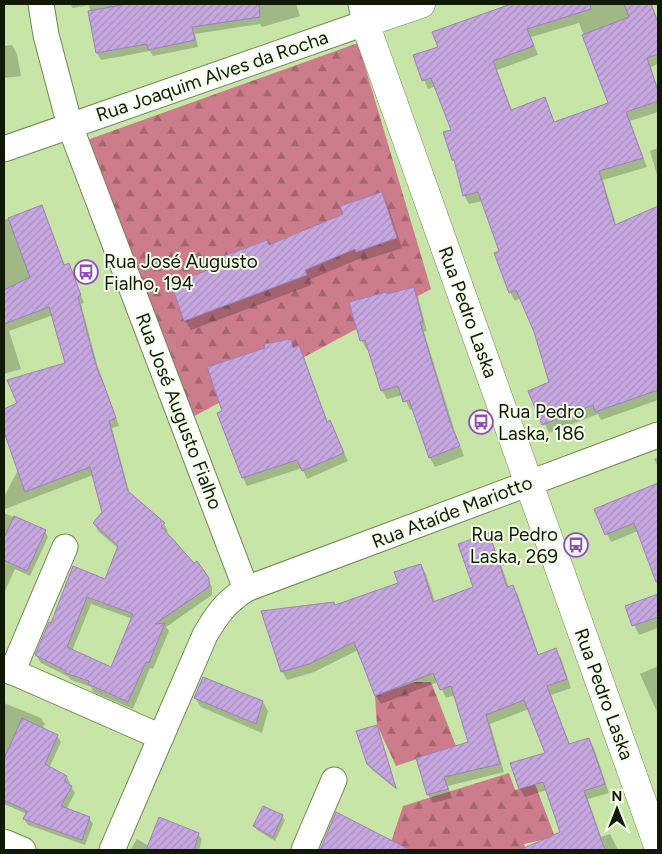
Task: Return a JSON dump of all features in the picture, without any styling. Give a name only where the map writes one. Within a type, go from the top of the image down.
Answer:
[{"type":"street","name":"Rua José Augusto Fialho","points":[[41,4],[46,36],[70,126],[246,589]]},
{"type":"street","name":"Rua Joaquim Alves da Rocha","points":[[4,149],[70,126],[363,14],[421,4]]},
{"type":"street","name":"Rua Pedro Laska","points":[[363,14],[658,846]]},
{"type":"street","name":"Rua Ataíde Mariotto","points":[[112,850],[204,635],[217,614],[230,600],[246,589],[658,435]]},
{"type":"street","points":[[64,547],[8,670],[161,736]]},
{"type":"street","points":[[304,850],[334,780]]},
{"type":"street","points":[[4,842],[23,850]]},
{"type":"green space","points":[[358,43],[431,289],[189,419],[87,140]]},
{"type":"green space","points":[[414,682],[431,682],[456,746],[396,766],[377,725],[375,696]]},
{"type":"green space","points":[[509,773],[515,790],[535,784],[555,837],[524,844],[526,850],[393,850],[389,848],[403,806]]},
{"type":"building","points":[[128,4],[259,4],[260,17],[192,27],[195,40],[148,50],[147,44],[96,53],[88,11]]},
{"type":"building","points":[[511,4],[590,4],[591,9],[527,29],[534,46],[493,61],[511,110],[545,97],[554,122],[608,103],[582,35],[629,17],[624,4],[651,4],[658,23],[658,54],[647,58],[658,91],[658,101],[626,112],[643,158],[599,171],[615,225],[658,206],[658,390],[595,412],[593,405],[542,425],[528,391],[549,382],[534,332],[516,290],[509,293],[494,253],[499,251],[478,192],[463,196],[454,160],[452,160],[443,132],[451,130],[431,78],[422,81],[413,55],[438,47],[432,32]]},
{"type":"building","points":[[382,192],[397,238],[356,252],[355,249],[305,270],[307,275],[184,321],[171,284],[208,270],[205,263],[267,240],[269,245],[343,214],[340,206]]},
{"type":"building","points":[[42,205],[64,265],[69,263],[81,295],[78,297],[93,355],[116,418],[109,421],[128,491],[165,523],[161,526],[194,563],[197,561],[209,578],[209,587],[155,624],[165,623],[149,663],[146,662],[128,702],[88,684],[89,681],[65,673],[66,671],[35,655],[49,622],[51,623],[73,566],[105,579],[118,546],[93,523],[102,512],[90,467],[25,492],[4,432],[4,409],[17,403],[7,380],[65,363],[49,307],[4,324],[4,290],[30,277],[8,218]],"holes":[[[87,597],[133,614],[111,667],[67,647]]]},
{"type":"building","points":[[414,287],[423,322],[420,322],[450,422],[460,446],[429,458],[409,400],[403,402],[398,386],[381,391],[365,340],[360,341],[349,302]]},
{"type":"building","points":[[291,339],[293,348],[299,345],[327,422],[330,420],[344,453],[302,471],[297,460],[242,478],[217,413],[222,411],[207,367],[265,348],[264,344]]},
{"type":"building","points":[[658,483],[658,582],[656,582],[634,523],[605,535],[594,509]]},
{"type":"building","points":[[14,516],[46,530],[27,571],[4,560],[4,538]]},
{"type":"building","points":[[489,533],[507,587],[513,585],[538,655],[556,648],[567,679],[547,686],[569,744],[589,738],[605,784],[584,791],[605,850],[520,850],[560,832],[543,782],[519,789],[510,763],[545,753],[524,700],[486,715],[500,764],[444,777],[448,789],[427,795],[416,758],[468,742],[451,686],[440,690],[433,673],[375,696],[354,642],[309,664],[281,672],[261,611],[334,602],[335,605],[398,583],[394,572],[421,564],[433,602],[473,587],[458,544]]},
{"type":"building","points":[[658,594],[658,617],[632,626],[625,606]]},
{"type":"building","points":[[203,677],[263,701],[256,724],[194,698]]},
{"type":"building","points":[[22,718],[58,735],[45,764],[67,776],[64,781],[72,786],[61,806],[90,817],[82,840],[23,819],[27,811],[4,800],[4,759]]},
{"type":"building","points":[[377,725],[396,788],[367,764],[356,731]]},
{"type":"building","points":[[263,806],[283,815],[273,837],[253,826]]},
{"type":"building","points":[[336,812],[410,850],[320,850]]},
{"type":"building","points":[[159,817],[199,833],[194,850],[146,850]]},
{"type":"place","name":"Rua José Augusto Fialho, 194","points":[[86,272]]},
{"type":"place","name":"Rua Pedro Laska, 186","points":[[481,422]]},
{"type":"place","name":"Rua Pedro Laska, 269","points":[[576,545]]}]
